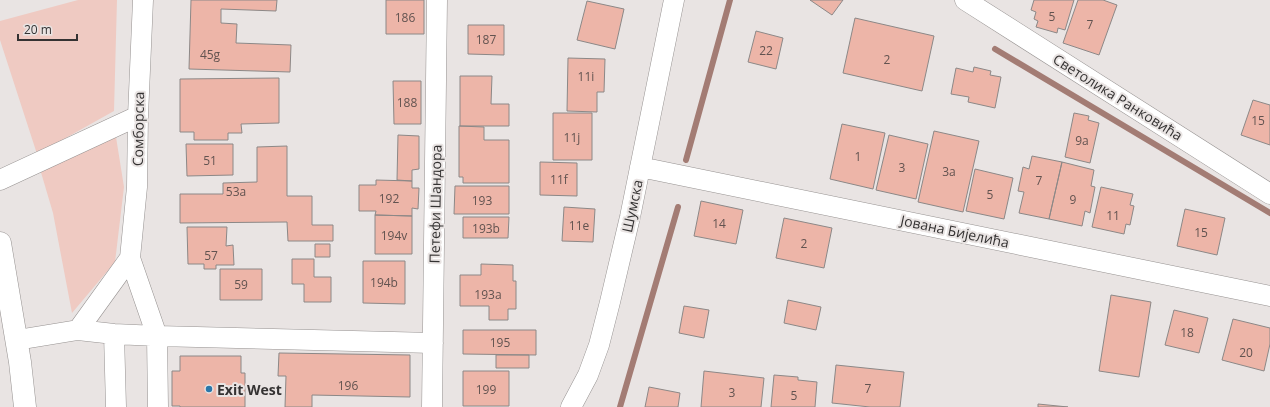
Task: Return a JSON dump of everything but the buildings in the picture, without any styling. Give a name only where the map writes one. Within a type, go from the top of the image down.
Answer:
[{"type":"main road","points":[[0,243],[17,340],[25,407]]},
{"type":"street","name":"Сомборска","points":[[143,0],[138,116],[137,187],[130,258],[157,336],[158,407]]},
{"type":"street","name":"Петефи Шандора","points":[[432,407],[437,0]]},
{"type":"street","name":"Шумска","points":[[571,407],[588,375],[599,345],[630,217],[674,0]]},
{"type":"street","name":"Светолика Ранковића","points":[[965,0],[1270,194]]},
{"type":"street","points":[[0,180],[138,116]]},
{"type":"street","name":"Јована Бијелића","points":[[640,167],[1270,296]]},
{"type":"street","points":[[78,330],[130,258]]},
{"type":"street","points":[[17,340],[78,330],[114,334],[157,336],[433,343]]},
{"type":"street","points":[[114,334],[116,407]]},
{"type":"shaded area","points":[[78,0],[117,0],[114,111],[37,154],[0,40],[0,21]]},
{"type":"shaded area","points":[[116,137],[124,187],[115,262],[72,313],[53,213],[40,169]]},
{"type":"waterway","points":[[686,160],[730,0]]},
{"type":"waterway","points":[[995,49],[1270,213]]},
{"type":"waterway","points":[[620,407],[678,207]]},
{"type":"place","name":"Exit West","points":[[209,389]]}]
